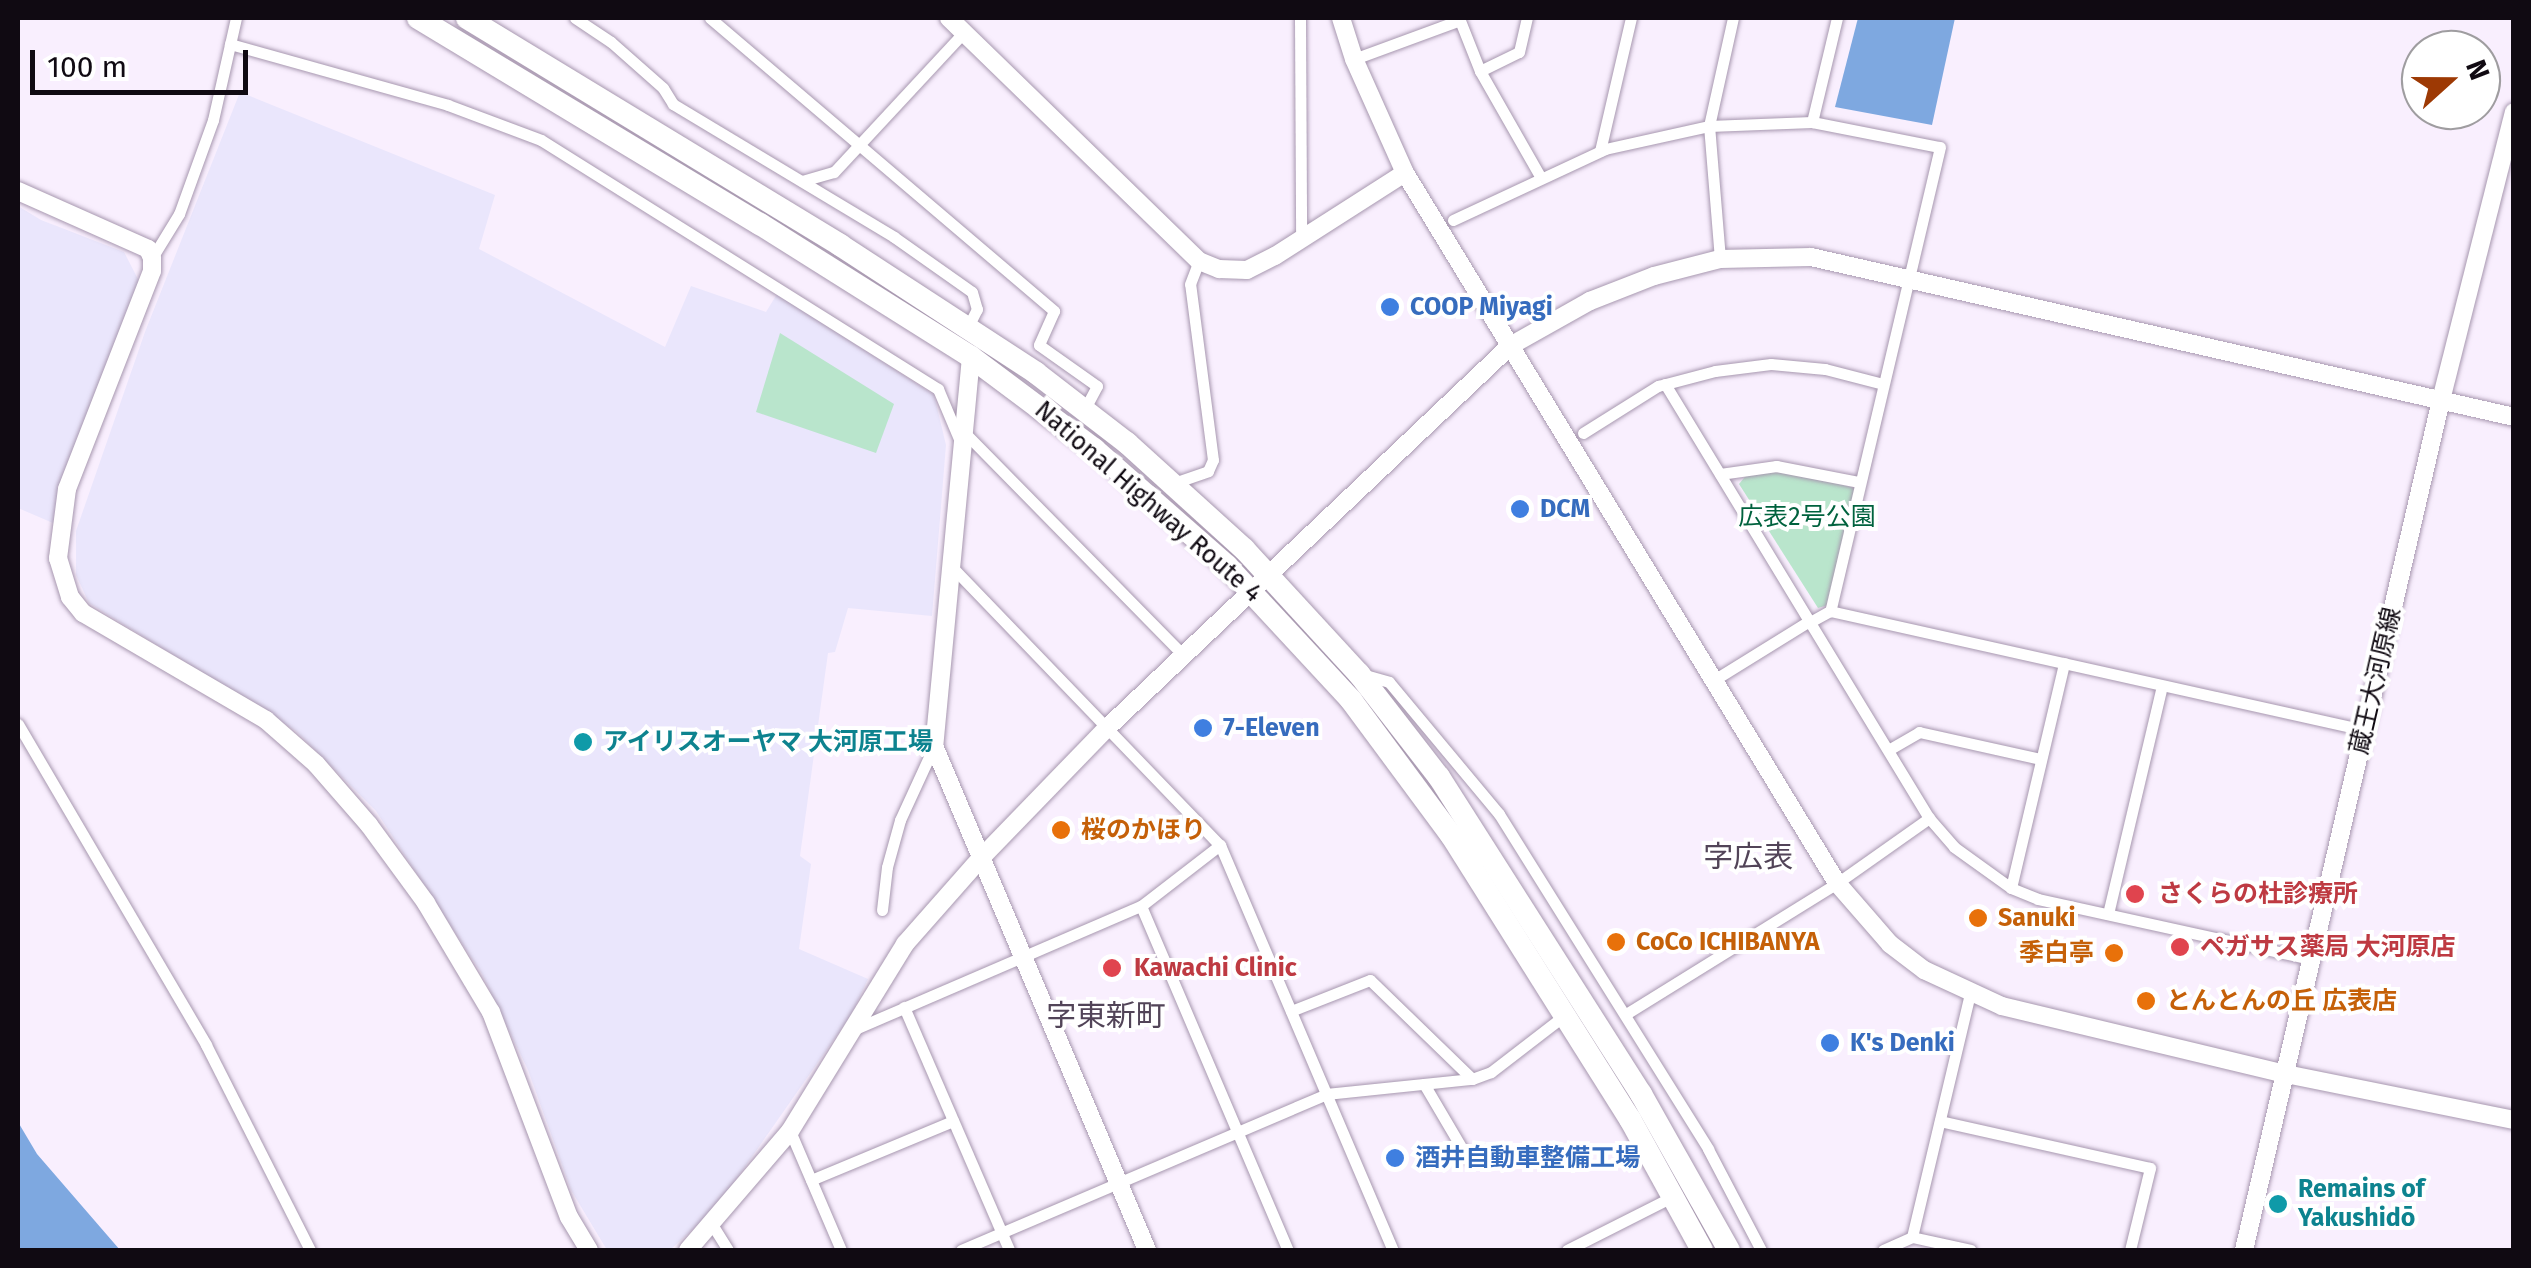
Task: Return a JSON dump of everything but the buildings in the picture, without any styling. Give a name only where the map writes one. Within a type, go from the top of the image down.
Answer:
[{"type":"highway","name":"National Highway Route 4","points":[[418,18],[776,233],[970,357],[1094,449],[1252,592],[1351,700],[1402,766],[1565,1015],[1674,1196],[1702,1250]]},
{"type":"highway","name":"National Highway Route 4","points":[[467,18],[968,327],[1085,409],[1174,483],[1268,574],[1359,674],[1429,764],[1641,1094],[1728,1250]]},
{"type":"street","points":[[152,258],[179,214],[213,120],[236,18]]},
{"type":"street","points":[[575,18],[663,88],[673,104],[894,237],[972,292],[977,309],[968,327]]},
{"type":"street","points":[[710,18],[1054,312],[1039,345],[1098,386],[1085,409]]},
{"type":"street","points":[[949,18],[1198,261],[1248,270],[1404,172]]},
{"type":"street","points":[[1300,18],[1301,239]]},
{"type":"street","points":[[1341,18],[1354,59],[1404,172],[1837,883],[1890,944],[1924,970],[1970,994],[2286,1074],[2514,1120]]},
{"type":"street","points":[[1480,72],[1519,52],[1527,18]]},
{"type":"street","points":[[1600,150],[1632,18]]},
{"type":"street","points":[[1720,259],[1709,126],[1733,18]]},
{"type":"street","points":[[1812,122],[1837,18]]},
{"type":"street","points":[[1354,59],[1460,19],[1480,72],[1540,176]]},
{"type":"street","points":[[802,181],[834,172],[964,32]]},
{"type":"street","points":[[230,44],[448,105],[541,140],[938,389],[965,442],[1184,656]]},
{"type":"street","name":"蔵王大河原線","points":[[2244,1250],[2441,400],[2514,112]]},
{"type":"street","points":[[1453,220],[1600,150],[1709,126],[1812,122],[1940,147],[1830,610]]},
{"type":"street","points":[[18,191],[148,249],[152,258],[152,271],[67,489],[59,532],[63,583],[83,612],[266,720],[316,764],[369,825],[426,903],[491,1012],[569,1217],[589,1250]]},
{"type":"street","points":[[688,1250],[714,1226],[790,1131],[905,944],[980,859],[1107,728],[1510,346],[1590,301],[1654,276],[1720,259],[1811,257],[1908,276],[2514,417]]},
{"type":"street","points":[[1174,483],[1208,472],[1214,460],[1190,284],[1198,261]]},
{"type":"street","points":[[882,910],[886,867],[900,820],[934,746],[970,357]]},
{"type":"street","points":[[1583,432],[1665,384],[1715,371],[1771,364],[1825,369],[1882,384]]},
{"type":"street","points":[[1665,384],[1929,818],[1954,846],[2011,888],[2108,914],[2310,958]]},
{"type":"street","points":[[1720,474],[1776,466],[1860,482]]},
{"type":"street","points":[[953,568],[1220,846],[1393,1250]]},
{"type":"street","points":[[1714,680],[1830,610],[2364,730]]},
{"type":"street","points":[[2011,888],[2064,663]]},
{"type":"street","points":[[1359,674],[1388,682],[1499,814],[1708,1149],[1760,1250]]},
{"type":"street","points":[[2108,914],[2162,686]]},
{"type":"street","points":[[18,724],[206,1045],[310,1250]]},
{"type":"street","points":[[1890,749],[1918,732],[2041,759]]},
{"type":"street","points":[[934,746],[1147,1250]]},
{"type":"street","points":[[1626,1014],[1837,883],[1929,818]]},
{"type":"street","points":[[848,1032],[1141,906],[1220,846]]},
{"type":"street","points":[[1141,906],[1288,1250]]},
{"type":"street","points":[[1291,1011],[1370,980],[1472,1079]]},
{"type":"street","points":[[1912,1237],[1970,994]]},
{"type":"street","points":[[904,1008],[1009,1250]]},
{"type":"street","points":[[961,1250],[1326,1094],[1472,1079],[1491,1072],[1565,1015]]},
{"type":"street","points":[[1424,1084],[1467,1157]]},
{"type":"street","points":[[811,1180],[953,1120]]},
{"type":"street","points":[[1940,1121],[2150,1168],[2130,1250]]},
{"type":"street","points":[[790,1131],[842,1250]]},
{"type":"street","points":[[1567,1250],[1674,1196]]},
{"type":"street","points":[[714,1226],[728,1250]]},
{"type":"street","points":[[1883,1250],[1912,1237],[1971,1250]]},
{"type":"shaded area","name":"アイリスオーヤマ 大河原工場","points":[[240,92],[495,195],[479,249],[665,347],[691,286],[766,312],[777,294],[934,395],[946,445],[932,616],[848,608],[835,652],[828,653],[800,856],[811,864],[799,949],[868,979],[851,1015],[716,1208],[670,1250],[607,1250],[571,1190],[528,1070],[482,974],[376,811],[296,731],[89,603],[76,575],[76,531],[145,332]]},
{"type":"shaded area","points":[[18,206],[41,220],[124,252],[139,281],[53,523],[18,508]]},
{"type":"green space","points":[[780,333],[894,404],[876,453],[756,412]]},
{"type":"green space","name":"広表2号公園","points":[[1749,472],[1789,472],[1855,488],[1828,605],[1818,608],[1739,484]]},
{"type":"water","points":[[1858,18],[1955,18],[1932,125],[1835,107]]},
{"type":"water","points":[[18,1122],[37,1154],[120,1250],[18,1250]]},
{"type":"place","name":"COOP Miyagi","points":[[1390,307]]},
{"type":"place","name":"DCM","points":[[1520,509]]},
{"type":"place","name":"7-Eleven","points":[[1203,728]]},
{"type":"place","name":"アイリスオーヤマ 大河原工場","points":[[583,742]]},
{"type":"place","name":"桜のかほり","points":[[1061,830]]},
{"type":"place","name":"さくらの杜診療所","points":[[2135,894]]},
{"type":"place","name":"Sanuki","points":[[1978,918]]},
{"type":"place","name":"CoCo ICHIBANYA","points":[[1616,942]]},
{"type":"place","name":"ペガサス薬局 大河原店","points":[[2180,947]]},
{"type":"place","name":"季白亭","points":[[2114,953]]},
{"type":"place","name":"Kawachi Clinic","points":[[1112,968]]},
{"type":"place","name":"とんとんの丘 広表店","points":[[2146,1001]]},
{"type":"place","name":"K's Denki","points":[[1830,1043]]},
{"type":"place","name":"酒井自動車整備工場","points":[[1395,1158]]},
{"type":"place","name":"Remains of Yakushidō","points":[[2278,1204]]},
{"type":"district","name":"字広表","points":[[1748,857]]},
{"type":"district","name":"字東新町","points":[[1106,1016]]}]
